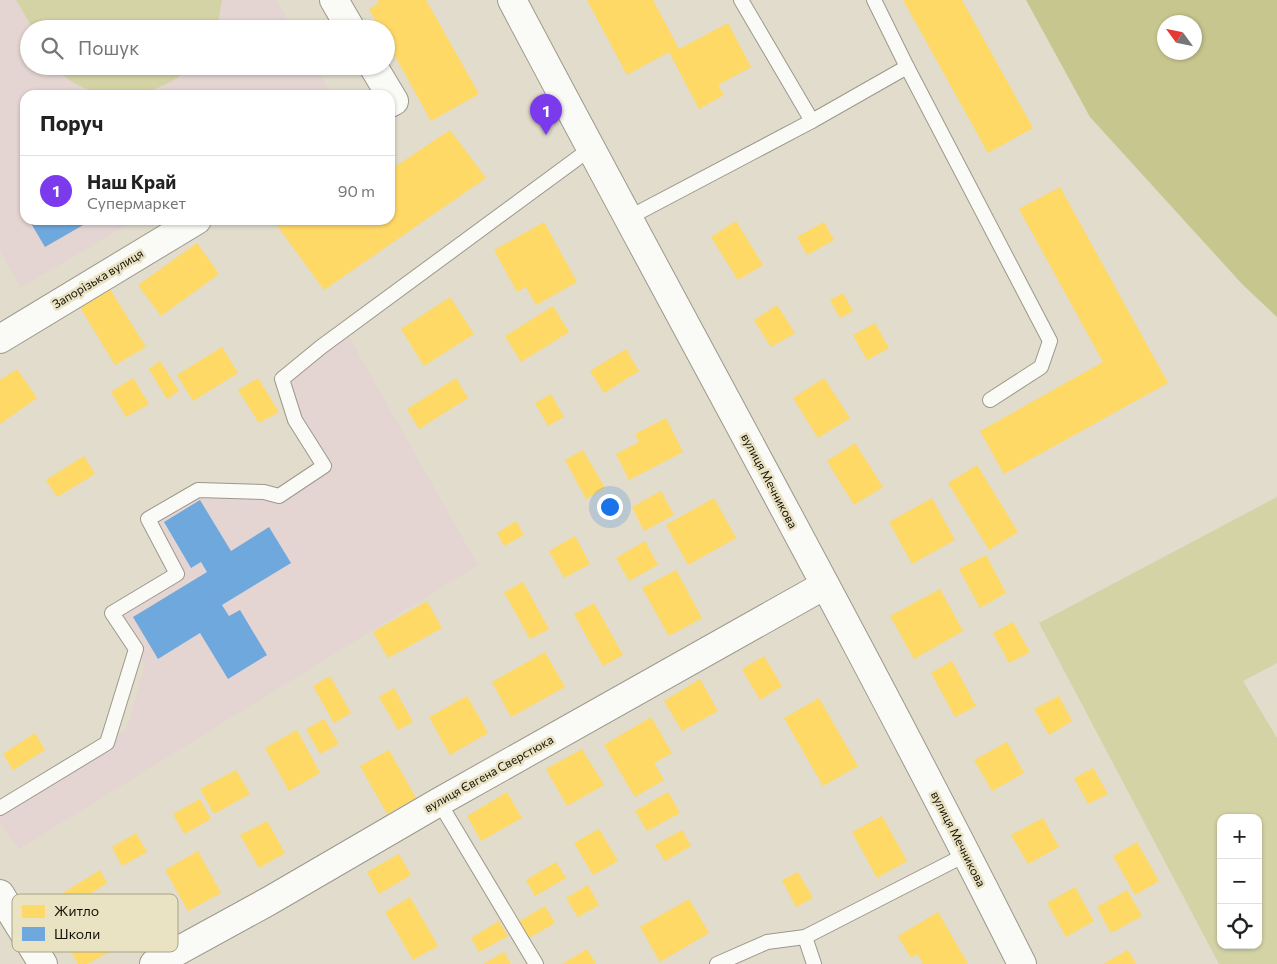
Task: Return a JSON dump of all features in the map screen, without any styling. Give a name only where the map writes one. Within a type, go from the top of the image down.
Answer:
[{"type":"street","points":[[334,0],[346,20]]},
{"type":"street","name":"вулиця Мечникова","points":[[512,0],[967,854],[1022,964]]},
{"type":"street","points":[[378,75],[387,90]]},
{"type":"street","name":"Запорізька вулиця","points":[[0,339],[189,225]]},
{"type":"street","name":"вулиця Євгена Сверстюка","points":[[178,951],[825,586]]},
{"type":"street","points":[[0,894],[12,914]]},
{"type":"street","points":[[36,952],[43,964]]},
{"type":"street","name":"вулиця Євгена Сверстюка","points":[[154,964],[176,952]]},
{"type":"lane","points":[[741,0],[812,121]]},
{"type":"lane","points":[[874,0],[1050,341],[1041,367],[990,400]]},
{"type":"lane","points":[[628,218],[812,121],[907,67]]},
{"type":"lane","points":[[0,808],[107,743],[136,649],[112,613],[177,574],[148,518],[198,490],[264,492],[279,496],[324,466],[296,420],[282,380],[321,347],[590,149]]},
{"type":"lane","points":[[439,802],[536,964]]},
{"type":"lane","points":[[717,964],[767,942],[806,936],[967,854]]},
{"type":"lane","points":[[806,936],[814,964]]},
{"type":"shaded area","points":[[0,0],[16,0],[28,20],[20,20],[20,75],[65,75],[72,82],[88,90],[20,90],[20,225],[127,225],[21,287],[0,251]]},
{"type":"shaded area","points":[[222,0],[276,0],[288,20],[219,20]]},
{"type":"shaded area","points":[[1026,0],[1277,0],[1277,317],[1243,285],[1090,117]]},
{"type":"shaded area","points":[[183,75],[320,75],[329,90],[149,90]]},
{"type":"shaded area","points":[[345,330],[478,565],[19,849],[0,824],[0,814],[127,729],[145,664],[112,613],[177,574],[148,519],[198,490],[279,496],[324,466],[282,379]]},
{"type":"green space","points":[[16,0],[222,0],[219,20],[28,20]]},
{"type":"green space","points":[[63,75],[181,75],[151,90],[91,90]]},
{"type":"green space","points":[[1277,497],[1277,663],[1243,681],[1277,738],[1277,964],[1219,964],[1039,623]]},
{"type":"building: Житло","points":[[377,0],[426,0],[479,94],[431,121],[395,56],[395,20],[375,20],[369,9],[379,3]]},
{"type":"building: Житло","points":[[587,0],[653,0],[679,49],[728,23],[751,67],[718,85],[724,95],[699,109],[669,52],[627,75]]},
{"type":"building: Житло","points":[[903,0],[962,0],[1033,128],[988,153]]},
{"type":"building: Житло","points":[[450,130],[486,178],[324,290],[277,225],[395,225],[395,167]]},
{"type":"building: Житло","points":[[1060,187],[1168,383],[1004,474],[980,431],[1103,362],[1019,209]]},
{"type":"building: Житло","points":[[736,221],[763,265],[738,280],[711,237]]},
{"type":"building: Житло","points":[[544,222],[577,282],[536,305],[526,287],[517,292],[494,250]]},
{"type":"building: Житло","points":[[824,222],[834,240],[807,255],[797,237]]},
{"type":"building: Житло","points":[[197,243],[219,274],[161,316],[138,285]]},
{"type":"building: Житло","points":[[108,286],[146,347],[115,365],[78,304]]},
{"type":"building: Житло","points":[[843,293],[853,311],[840,318],[830,300]]},
{"type":"building: Житло","points":[[450,297],[474,334],[424,366],[401,329]]},
{"type":"building: Житло","points":[[777,305],[795,333],[771,347],[754,320]]},
{"type":"building: Житло","points":[[553,306],[569,332],[521,362],[505,336]]},
{"type":"building: Житло","points":[[875,323],[889,348],[867,360],[853,335]]},
{"type":"building: Житло","points":[[222,347],[238,373],[193,401],[177,375]]},
{"type":"building: Житло","points":[[626,349],[639,371],[604,393],[590,371]]},
{"type":"building: Житло","points":[[160,361],[179,391],[167,399],[149,369]]},
{"type":"building: Житло","points":[[17,369],[37,398],[0,424],[0,380]]},
{"type":"building: Житло","points":[[133,378],[149,404],[126,417],[111,392]]},
{"type":"building: Житло","points":[[258,378],[279,412],[259,423],[238,390]]},
{"type":"building: Житло","points":[[456,378],[468,398],[419,429],[407,409]]},
{"type":"building: Житло","points":[[824,378],[850,418],[818,438],[793,398]]},
{"type":"building: Житло","points":[[551,394],[564,417],[548,426],[535,403]]},
{"type":"building: Житло","points":[[666,418],[683,452],[629,480],[616,454],[639,442],[635,434]]},
{"type":"building: Житло","points":[[855,443],[883,487],[854,505],[827,461]]},
{"type":"building: Житло","points":[[583,450],[605,488],[586,499],[565,460]]},
{"type":"building: Житло","points":[[84,456],[95,474],[57,497],[46,480]]},
{"type":"building: Житло","points":[[977,465],[1018,532],[989,550],[948,483]]},
{"type":"building: Житло","points":[[661,491],[674,515],[644,531],[632,507]]},
{"type":"building: Житло","points":[[714,498],[736,538],[688,565],[666,525]]},
{"type":"building: Житло","points":[[932,498],[955,540],[912,564],[889,522]]},
{"type":"building: Житло","points":[[516,521],[524,535],[504,546],[497,533]]},
{"type":"building: Житло","points":[[575,536],[590,564],[564,578],[549,551]]},
{"type":"building: Житло","points":[[645,541],[658,565],[629,581],[616,558]]},
{"type":"building: Житло","points":[[986,555],[1006,593],[980,608],[959,569]]},
{"type":"building: Житло","points":[[676,570],[702,618],[669,636],[642,588]]},
{"type":"building: Житло","points":[[523,582],[549,629],[530,639],[504,592]]},
{"type":"building: Житло","points":[[940,589],[963,631],[914,659],[890,616]]},
{"type":"building: Житло","points":[[427,601],[442,628],[388,658],[373,632]]},
{"type":"building: Житло","points":[[594,603],[623,655],[603,666],[574,614]]},
{"type":"building: Житло","points":[[1013,622],[1030,652],[1009,663],[993,633]]},
{"type":"building: Житло","points":[[545,652],[565,687],[511,717],[492,682]]},
{"type":"building: Житло","points":[[764,656],[782,686],[760,700],[742,669]]},
{"type":"building: Житло","points":[[952,661],[976,706],[955,717],[931,673]]},
{"type":"building: Житло","points":[[330,676],[351,713],[334,723],[313,686]]},
{"type":"building: Житло","points":[[700,679],[718,711],[682,731],[664,701]]},
{"type":"building: Житло","points":[[394,688],[413,722],[398,730],[379,697]]},
{"type":"building: Житло","points":[[467,696],[488,733],[450,755],[429,717]]},
{"type":"building: Житло","points":[[1059,696],[1072,721],[1049,735],[1034,709]]},
{"type":"building: Житло","points":[[819,698],[858,766],[823,786],[784,718]]},
{"type":"building: Житло","points":[[651,717],[672,753],[654,763],[664,780],[635,797],[604,745]]},
{"type":"building: Житло","points":[[324,719],[339,744],[320,754],[306,729]]},
{"type":"building: Житло","points":[[297,730],[320,773],[289,791],[265,748]]},
{"type":"building: Житло","points":[[35,733],[45,750],[13,770],[3,754]]},
{"type":"building: Житло","points":[[1007,742],[1024,773],[992,791],[974,760]]},
{"type":"building: Житло","points":[[582,749],[604,785],[567,806],[546,769]]},
{"type":"building: Житло","points":[[389,750],[416,798],[387,814],[360,766]]},
{"type":"building: Житло","points":[[1093,768],[1108,794],[1088,804],[1074,778]]},
{"type":"building: Житло","points":[[236,770],[250,794],[214,814],[200,789]]},
{"type":"building: Житло","points":[[507,792],[522,818],[481,841],[467,816]]},
{"type":"building: Житло","points":[[668,792],[680,813],[647,831],[635,811]]},
{"type":"building: Житло","points":[[200,799],[211,819],[184,834],[173,814]]},
{"type":"building: Житло","points":[[882,816],[907,861],[877,878],[852,832]]},
{"type":"building: Житло","points":[[1043,818],[1059,847],[1028,864],[1011,835]]},
{"type":"building: Житло","points":[[267,821],[285,853],[259,868],[240,835]]},
{"type":"building: Житло","points":[[599,829],[618,861],[593,875],[574,843]]},
{"type":"building: Житло","points":[[682,830],[691,846],[665,861],[655,845]]},
{"type":"building: Житло","points":[[136,833],[147,852],[122,866],[112,847]]},
{"type":"building: Житло","points":[[1137,842],[1159,881],[1135,895],[1113,856]]},
{"type":"building: Житло","points":[[198,851],[221,893],[188,911],[165,870]]},
{"type":"building: Житло","points":[[399,854],[411,875],[379,894],[367,872]]},
{"type":"building: Житло","points":[[556,862],[566,878],[535,896],[526,880]]},
{"type":"building: Житло","points":[[100,870],[107,883],[90,894],[63,893]]},
{"type":"building: Житло","points":[[798,872],[813,898],[796,907],[782,880]]},
{"type":"building: Житло","points":[[588,885],[599,905],[578,917],[566,898]]},
{"type":"building: Житло","points":[[1075,887],[1094,921],[1066,937],[1047,903]]},
{"type":"building: Житло","points":[[1127,890],[1142,916],[1111,933],[1097,907]]},
{"type":"building: Житло","points":[[410,897],[438,946],[413,960],[385,912]]},
{"type":"building: Житло","points":[[689,899],[709,933],[660,962],[640,927]]},
{"type":"building: Житло","points":[[545,906],[555,923],[527,939],[518,922]]},
{"type":"building: Житло","points":[[938,912],[968,964],[921,964],[923,963],[917,954],[911,958],[898,936]]},
{"type":"building: Житло","points":[[499,921],[508,936],[479,952],[471,938]]},
{"type":"building: Житло","points":[[587,949],[596,964],[562,964]]},
{"type":"building: Житло","points":[[1128,950],[1136,964],[1103,964]]},
{"type":"building: Житло","points":[[71,952],[109,952],[87,964],[78,964]]},
{"type":"building: Житло","points":[[504,952],[511,964],[483,964]]},
{"type":"building: Школи","points":[[32,225],[83,225],[45,247]]},
{"type":"building: Школи","points":[[200,500],[231,551],[269,527],[291,563],[222,605],[229,616],[240,610],[267,655],[228,679],[200,633],[158,659],[133,617],[207,572],[201,562],[191,568],[164,522]]},
{"type":"place","name":"Наш Край","points":[[546,135]]}]
